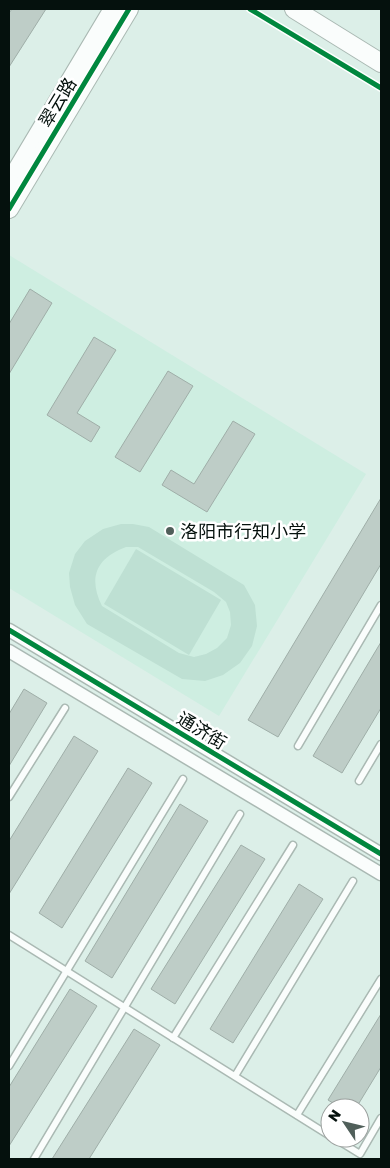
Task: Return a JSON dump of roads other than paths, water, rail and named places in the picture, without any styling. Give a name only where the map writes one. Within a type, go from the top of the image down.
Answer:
[{"type":"street","name":"翠云路","points":[[9,183],[113,9]]},
{"type":"street","name":"翠云路","points":[[9,209],[129,9]]},
{"type":"street","points":[[294,9],[381,62]]},
{"type":"street","name":"通济街","points":[[9,630],[381,854]]},
{"type":"street","name":"通济街","points":[[9,651],[381,874]]},
{"type":"lane","points":[[298,746],[381,605]]},
{"type":"lane","points":[[9,797],[65,708]]},
{"type":"lane","points":[[359,781],[381,744]]},
{"type":"lane","points":[[9,1066],[183,779]]},
{"type":"lane","points":[[34,1159],[240,814]]},
{"type":"lane","points":[[173,1038],[293,845]]},
{"type":"lane","points":[[235,1076],[353,881]]},
{"type":"lane","points":[[9,935],[320,1130]]},
{"type":"lane","points":[[297,1115],[381,978]]},
{"type":"lane","points":[[370,1137],[381,1118]]},
{"type":"lane","points":[[350,1148],[360,1154],[364,1148]]},
{"type":"place","name":"洛阳市行知小学","points":[[170,531]]}]
